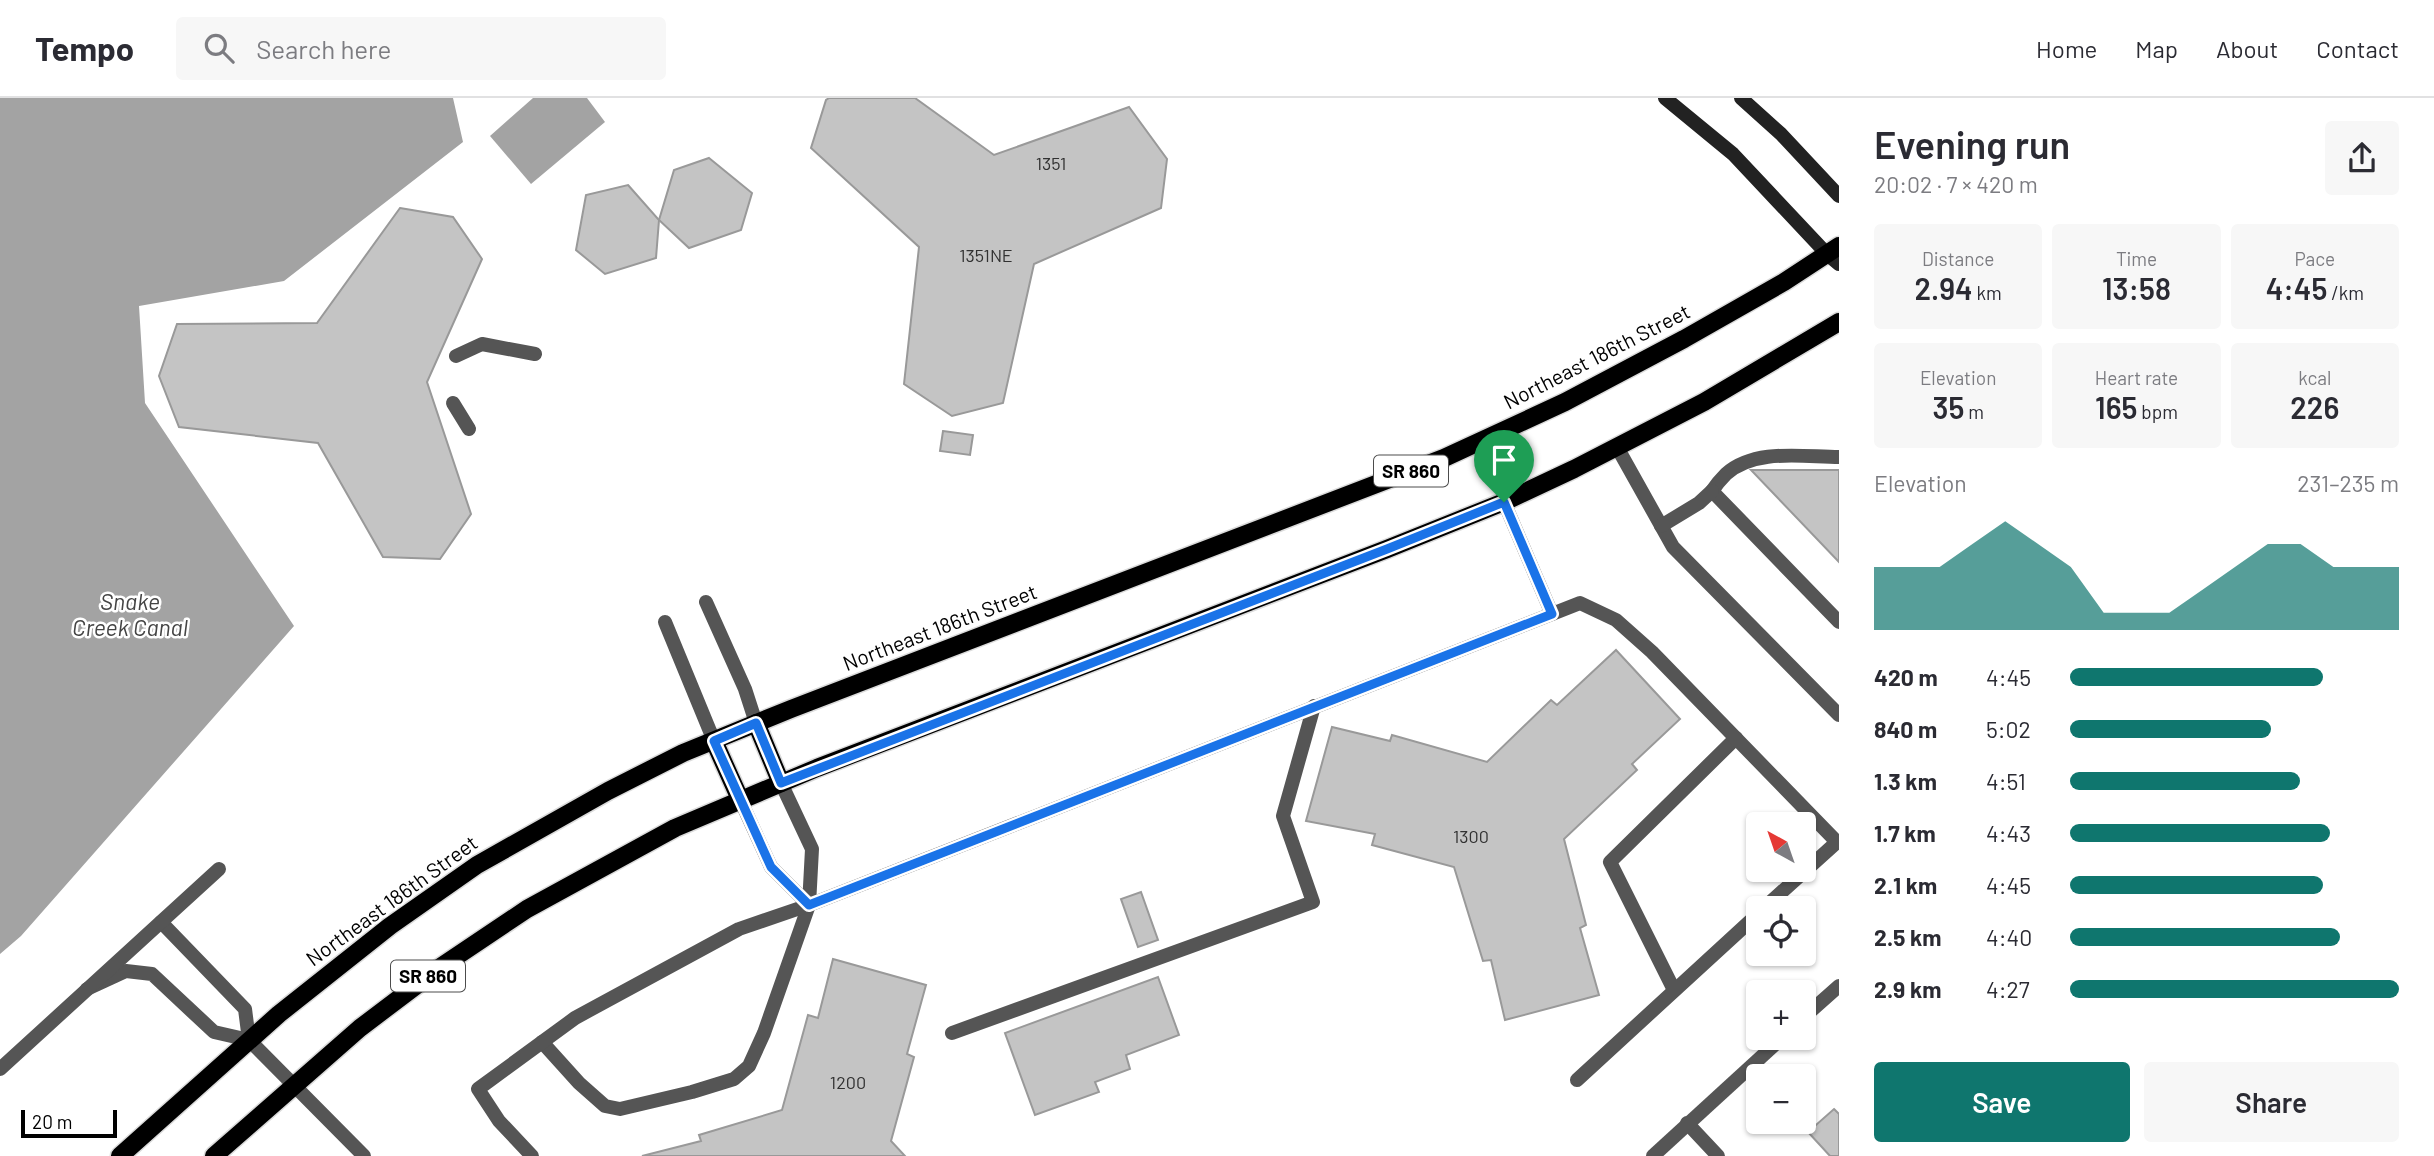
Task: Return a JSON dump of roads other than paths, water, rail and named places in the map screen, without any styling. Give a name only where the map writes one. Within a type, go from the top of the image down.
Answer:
[{"type":"main road","name":"Northeast 186th Street","points":[[120,1156],[249,1040],[350,956],[432,895],[585,803],[683,753],[756,723],[1444,457],[1565,402],[1835,255]]},
{"type":"main road","name":"SR 860","points":[[215,1156],[294,1085],[400,997],[527,909],[638,847],[740,799],[1504,502],[1617,447],[1745,379],[1839,322]]},
{"type":"main road","points":[[756,723],[781,783]]},
{"type":"main road","points":[[714,741],[740,799]]},
{"type":"street","points":[[1664,98],[1733,154],[1835,255]]},
{"type":"street","points":[[1741,98],[1781,134],[1839,196]]},
{"type":"street","points":[[456,356],[482,344],[535,354]]},
{"type":"street","points":[[453,403],[469,429]]},
{"type":"street","points":[[1617,447],[1673,547],[1839,715]]},
{"type":"street","points":[[1661,526],[1699,503],[1726,474],[1741,464],[1762,457],[1839,457]]},
{"type":"street","points":[[1712,491],[1839,622]]},
{"type":"street","points":[[1504,502],[1552,614]]},
{"type":"street","points":[[706,602],[745,689],[756,723]]},
{"type":"street","points":[[532,1156],[499,1121],[478,1089],[575,1018],[739,929],[809,905],[1580,603],[1616,620],[1652,652],[1837,842],[1777,896]]},
{"type":"street","points":[[665,622],[714,741]]},
{"type":"street","points":[[953,1033],[1313,902],[1283,816],[1314,706]]},
{"type":"street","points":[[1674,990],[1610,862],[1736,738]]},
{"type":"street","points":[[542,1042],[579,1083],[606,1106],[620,1109],[734,1079],[749,1066],[764,1033],[809,905],[812,849],[781,783]]},
{"type":"street","points":[[740,799],[771,867],[809,905]]},
{"type":"street","points":[[0,1069],[219,869]]},
{"type":"street","points":[[161,922],[245,1009],[249,1040]]},
{"type":"street","points":[[1577,1080],[1746,925]]},
{"type":"street","points":[[87,989],[126,971],[152,974],[214,1032],[249,1040],[364,1156]]},
{"type":"street","points":[[1816,1006],[1839,986]]},
{"type":"street","points":[[1653,1156],[1769,1050]]},
{"type":"street","points":[[1687,1124],[1718,1156]]},
{"type":"water","name":"Snake Creek Canal","points":[[0,98],[453,98],[463,142],[284,281],[139,306],[145,403],[294,626],[21,936],[0,954]]},
{"type":"water","points":[[533,98],[587,98],[605,122],[531,184],[490,136]]}]
